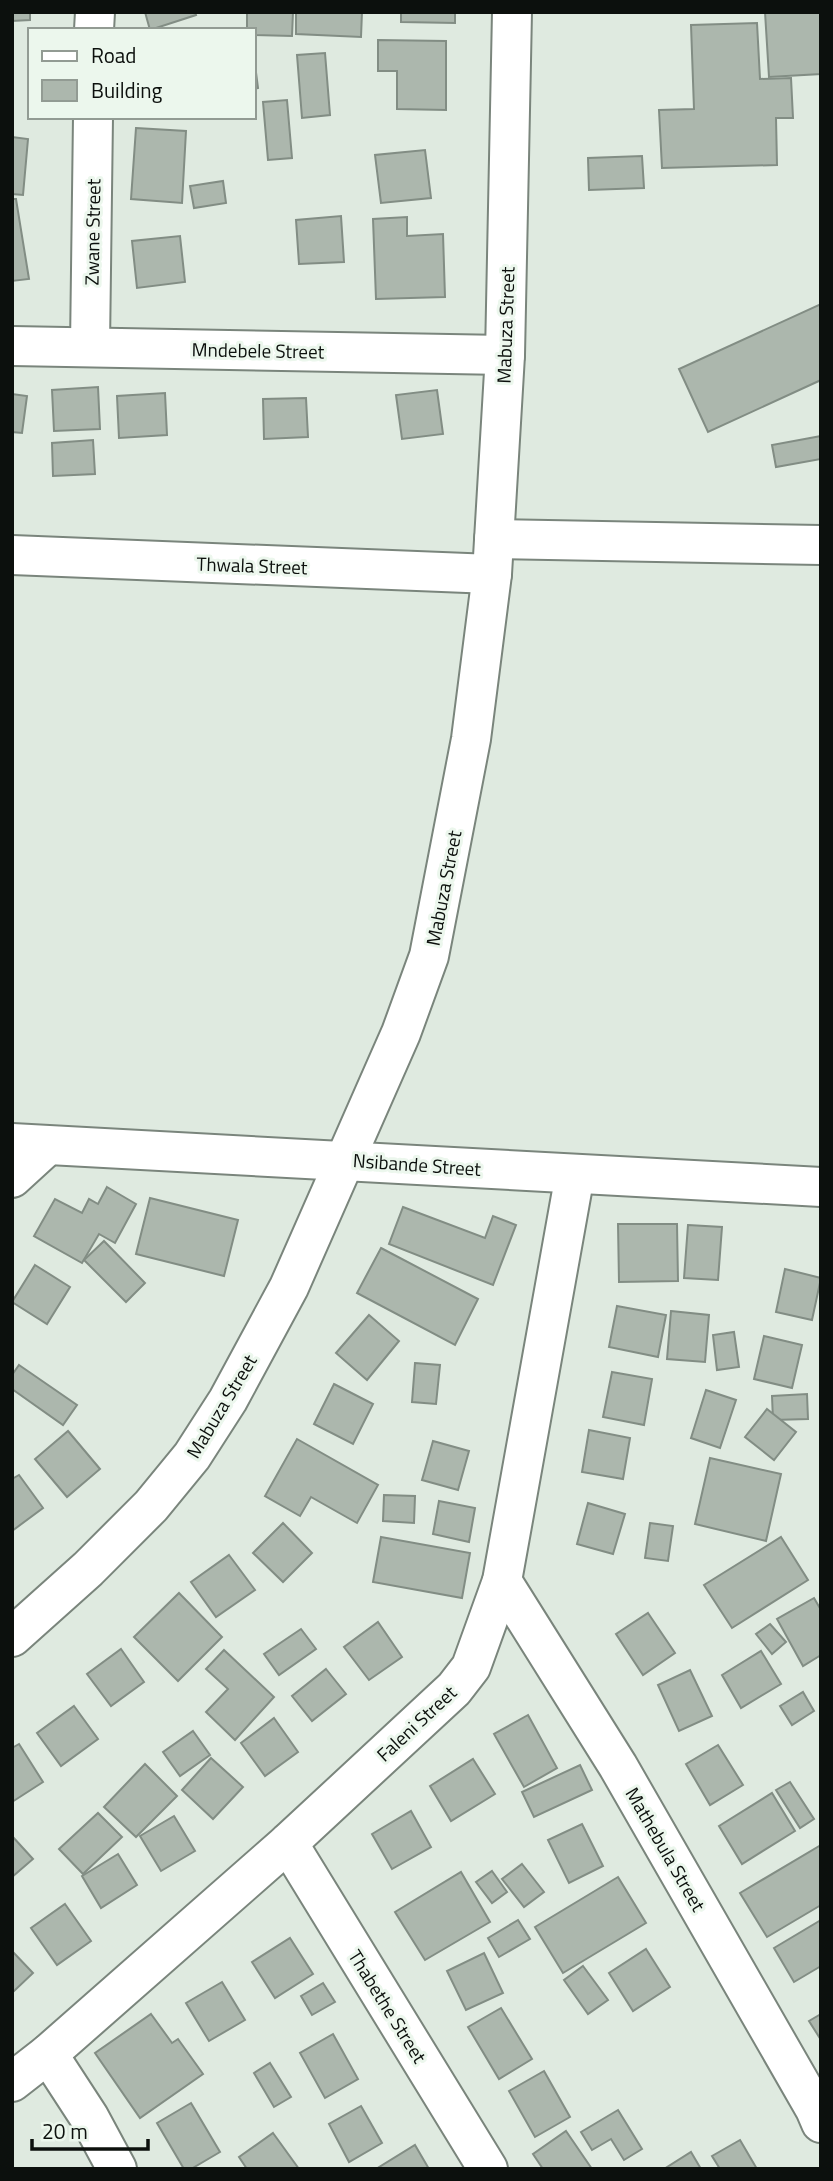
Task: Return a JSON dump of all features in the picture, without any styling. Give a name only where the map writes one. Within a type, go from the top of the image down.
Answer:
[{"type":"street","name":"Mabuza Street","points":[[12,1637],[88,1569],[151,1506],[192,1456],[228,1400],[289,1287],[401,1033],[429,956],[471,739],[493,557],[505,355],[512,12]]},
{"type":"street","name":"Zwane Street","points":[[90,346],[93,119]]},
{"type":"street","name":"Mndebele Street","points":[[12,346],[505,355]]},
{"type":"street","name":"Thwala Street","points":[[12,555],[493,557],[821,544]]},
{"type":"street","name":"Nsibande Street","points":[[30,1145],[821,1187]]},
{"type":"street","points":[[12,1178],[30,1145]]},
{"type":"street","name":"Faleni Street","points":[[12,2082],[48,2054],[288,1843],[454,1689],[471,1667],[502,1581],[575,1174]]},
{"type":"street","name":"Mathebula Street","points":[[502,1581],[618,1766],[821,2123]]},
{"type":"street","name":"Thabethe Street","points":[[288,1843],[488,2169]]},
{"type":"street","points":[[48,2054],[89,2116],[117,2169]]},
{"type":"building","points":[[12,12],[30,12],[30,20],[12,21]]},
{"type":"building","points":[[145,12],[195,12],[196,15],[156,28],[149,28]]},
{"type":"building","points":[[247,12],[293,12],[292,36],[256,35],[256,28],[247,28]]},
{"type":"building","points":[[296,12],[362,12],[361,37],[296,34]]},
{"type":"building","points":[[401,12],[455,12],[455,23],[401,22]]},
{"type":"building","points":[[765,12],[821,12],[821,74],[769,77]]},
{"type":"building","points":[[757,23],[760,79],[791,78],[793,118],[776,118],[777,165],[662,168],[659,110],[694,109],[691,25]]},
{"type":"building","points":[[378,40],[446,41],[446,110],[397,109],[397,71],[378,71]]},
{"type":"building","points":[[325,53],[330,115],[302,118],[297,55]]},
{"type":"building","points":[[287,100],[292,158],[268,160],[263,102]]},
{"type":"building","points":[[136,128],[186,131],[182,203],[131,199]]},
{"type":"building","points":[[12,137],[28,139],[23,195],[12,194]]},
{"type":"building","points":[[425,150],[431,198],[381,203],[375,155]]},
{"type":"building","points":[[642,156],[644,188],[589,190],[588,158]]},
{"type":"building","points":[[223,181],[226,203],[194,208],[190,186]]},
{"type":"building","points":[[12,199],[16,199],[29,279],[12,281]]},
{"type":"building","points":[[341,216],[344,262],[299,264],[296,220]]},
{"type":"building","points":[[407,217],[407,236],[443,234],[445,297],[376,299],[373,219]]},
{"type":"building","points":[[180,236],[185,282],[137,288],[132,241]]},
{"type":"building","points":[[821,304],[821,380],[708,432],[679,369]]},
{"type":"building","points":[[98,387],[100,429],[54,431],[52,390]]},
{"type":"building","points":[[437,390],[443,434],[402,439],[396,395]]},
{"type":"building","points":[[165,393],[167,435],[119,438],[117,396]]},
{"type":"building","points":[[12,394],[27,396],[22,433],[12,432]]},
{"type":"building","points":[[306,398],[308,437],[264,439],[263,399]]},
{"type":"building","points":[[821,436],[821,459],[776,467],[772,445]]},
{"type":"building","points":[[93,440],[95,474],[53,476],[52,443]]},
{"type":"building","points":[[107,1187],[136,1204],[115,1243],[99,1234],[82,1263],[34,1236],[55,1199],[82,1213],[89,1199],[98,1204]]},
{"type":"building","points":[[150,1198],[238,1220],[224,1276],[136,1254]]},
{"type":"building","points":[[403,1207],[485,1238],[493,1216],[516,1225],[493,1285],[389,1244]]},
{"type":"building","points":[[618,1224],[677,1224],[678,1281],[619,1282]]},
{"type":"building","points":[[688,1225],[722,1227],[718,1280],[684,1278]]},
{"type":"building","points":[[104,1241],[145,1283],[126,1302],[84,1260]]},
{"type":"building","points":[[381,1248],[478,1299],[455,1345],[357,1293]]},
{"type":"building","points":[[35,1265],[70,1287],[47,1324],[12,1302]]},
{"type":"building","points":[[785,1269],[821,1278],[812,1320],[776,1312]]},
{"type":"building","points":[[617,1306],[666,1315],[658,1357],[609,1347]]},
{"type":"building","points":[[671,1311],[709,1315],[705,1362],[667,1359]]},
{"type":"building","points":[[369,1315],[399,1341],[367,1380],[336,1353]]},
{"type":"building","points":[[734,1332],[739,1367],[717,1370],[713,1335]]},
{"type":"building","points":[[764,1336],[802,1345],[792,1388],[754,1379]]},
{"type":"building","points":[[415,1363],[440,1365],[436,1404],[412,1402]]},
{"type":"building","points":[[19,1365],[77,1405],[63,1425],[12,1389],[12,1375]]},
{"type":"building","points":[[612,1372],[652,1379],[644,1425],[603,1417]]},
{"type":"building","points":[[334,1384],[373,1404],[353,1444],[314,1424]]},
{"type":"building","points":[[706,1390],[736,1400],[720,1448],[691,1438]]},
{"type":"building","points":[[807,1394],[808,1419],[773,1420],[772,1396]]},
{"type":"building","points":[[767,1409],[796,1432],[774,1460],[745,1437]]},
{"type":"building","points":[[589,1430],[630,1438],[623,1479],[582,1472]]},
{"type":"building","points":[[68,1431],[100,1469],[67,1497],[35,1459]]},
{"type":"building","points":[[297,1439],[378,1485],[357,1523],[311,1497],[300,1516],[265,1496]]},
{"type":"building","points":[[433,1441],[469,1451],[458,1490],[422,1480]]},
{"type":"building","points":[[710,1458],[781,1474],[766,1541],[695,1524]]},
{"type":"building","points":[[19,1475],[43,1508],[12,1531],[12,1479]]},
{"type":"building","points":[[384,1495],[415,1496],[414,1523],[383,1521]]},
{"type":"building","points":[[439,1501],[475,1508],[469,1542],[433,1534]]},
{"type":"building","points":[[588,1503],[625,1514],[613,1554],[577,1544]]},
{"type":"building","points":[[283,1523],[312,1553],[283,1582],[253,1553]]},
{"type":"building","points":[[650,1523],[673,1526],[668,1561],[645,1558]]},
{"type":"building","points":[[381,1537],[470,1553],[462,1598],[373,1582]]},
{"type":"building","points":[[781,1537],[808,1580],[732,1628],[704,1585]]},
{"type":"building","points":[[229,1555],[255,1590],[216,1617],[191,1582]]},
{"type":"building","points":[[179,1593],[222,1637],[178,1681],[134,1637]]},
{"type":"building","points":[[814,1598],[821,1610],[821,1655],[803,1666],[777,1619]]},
{"type":"building","points":[[648,1613],[675,1653],[643,1675],[616,1634]]},
{"type":"building","points":[[378,1622],[402,1657],[369,1680],[344,1647]]},
{"type":"building","points":[[770,1624],[786,1642],[772,1654],[756,1634]]},
{"type":"building","points":[[301,1629],[316,1649],[279,1675],[264,1654]]},
{"type":"building","points":[[121,1649],[144,1682],[111,1706],[87,1674]]},
{"type":"building","points":[[224,1650],[274,1697],[235,1740],[206,1712],[228,1689],[206,1669]]},
{"type":"building","points":[[761,1651],[781,1684],[741,1708],[722,1675]]},
{"type":"building","points":[[326,1669],[346,1694],[312,1721],[292,1696]]},
{"type":"building","points":[[690,1670],[712,1716],[679,1731],[658,1685]]},
{"type":"building","points":[[803,1692],[814,1711],[792,1725],[780,1706]]},
{"type":"building","points":[[74,1706],[98,1739],[61,1766],[37,1733]]},
{"type":"building","points":[[528,1715],[557,1768],[524,1787],[494,1734]]},
{"type":"building","points":[[274,1718],[298,1752],[265,1776],[241,1743]]},
{"type":"building","points":[[193,1731],[210,1755],[180,1776],[163,1752]]},
{"type":"building","points":[[19,1744],[43,1782],[12,1802],[12,1748]]},
{"type":"building","points":[[718,1745],[743,1785],[710,1805],[686,1764]]},
{"type":"building","points":[[211,1758],[243,1787],[213,1819],[182,1790]]},
{"type":"building","points":[[473,1759],[495,1794],[451,1821],[430,1786]]},
{"type":"building","points":[[145,1764],[177,1796],[136,1837],[104,1807]]},
{"type":"building","points":[[580,1765],[592,1790],[534,1817],[522,1792]]},
{"type":"building","points":[[790,1782],[814,1819],[800,1828],[776,1790]]},
{"type":"building","points":[[772,1793],[795,1831],[742,1864],[719,1826]]},
{"type":"building","points":[[411,1811],[431,1847],[392,1869],[372,1834]]},
{"type":"building","points":[[98,1813],[122,1837],[83,1874],[59,1849]]},
{"type":"building","points":[[174,1816],[195,1851],[161,1871],[140,1836]]},
{"type":"building","points":[[582,1824],[603,1866],[569,1883],[548,1840]]},
{"type":"building","points":[[12,1836],[33,1859],[12,1877]]},
{"type":"building","points":[[821,1845],[821,1905],[767,1937],[740,1893]]},
{"type":"building","points":[[118,1854],[137,1885],[101,1908],[82,1876]]},
{"type":"building","points":[[522,1864],[544,1892],[524,1907],[502,1879]]},
{"type":"building","points":[[492,1871],[507,1892],[492,1903],[476,1882]]},
{"type":"building","points":[[461,1872],[490,1922],[425,1960],[395,1912]]},
{"type":"building","points":[[618,1877],[646,1923],[563,1973],[535,1927]]},
{"type":"building","points":[[65,1904],[91,1941],[57,1965],[31,1928]]},
{"type":"building","points":[[518,1920],[530,1939],[499,1957],[488,1938]]},
{"type":"building","points":[[821,1920],[821,1966],[794,1982],[774,1948]]},
{"type":"building","points":[[290,1938],[313,1974],[275,1998],[252,1962]]},
{"type":"building","points":[[646,1949],[670,1987],[633,2011],[609,1973]]},
{"type":"building","points":[[12,1951],[33,1973],[12,1993]]},
{"type":"building","points":[[484,1953],[503,1993],[466,2010],[447,1971]]},
{"type":"building","points":[[583,1966],[608,2000],[588,2014],[564,1980]]},
{"type":"building","points":[[222,1982],[245,2020],[209,2041],[186,2003]]},
{"type":"building","points":[[323,1983],[335,2002],[312,2015],[301,1996]]},
{"type":"building","points":[[501,2008],[532,2059],[499,2079],[468,2027]]},
{"type":"building","points":[[151,2014],[172,2043],[178,2039],[203,2074],[140,2118],[95,2053]]},
{"type":"building","points":[[821,2014],[821,2040],[809,2021]]},
{"type":"building","points":[[333,2034],[358,2079],[325,2098],[300,2053]]},
{"type":"building","points":[[270,2063],[291,2097],[274,2107],[254,2073]]},
{"type":"building","points":[[544,2071],[570,2117],[535,2137],[509,2091]]},
{"type":"building","points":[[191,2103],[220,2152],[191,2169],[184,2169],[157,2123]]},
{"type":"building","points":[[361,2106],[382,2143],[349,2162],[329,2124]]},
{"type":"building","points":[[618,2110],[642,2149],[624,2160],[611,2139],[592,2150],[581,2132]]},
{"type":"building","points":[[566,2131],[592,2169],[543,2169],[533,2154]]},
{"type":"building","points":[[273,2133],[299,2169],[247,2169],[239,2157]]},
{"type":"building","points":[[740,2140],[757,2169],[720,2169],[712,2156]]},
{"type":"building","points":[[415,2145],[429,2169],[376,2169]]},
{"type":"building","points":[[691,2152],[701,2169],[664,2169]]}]
